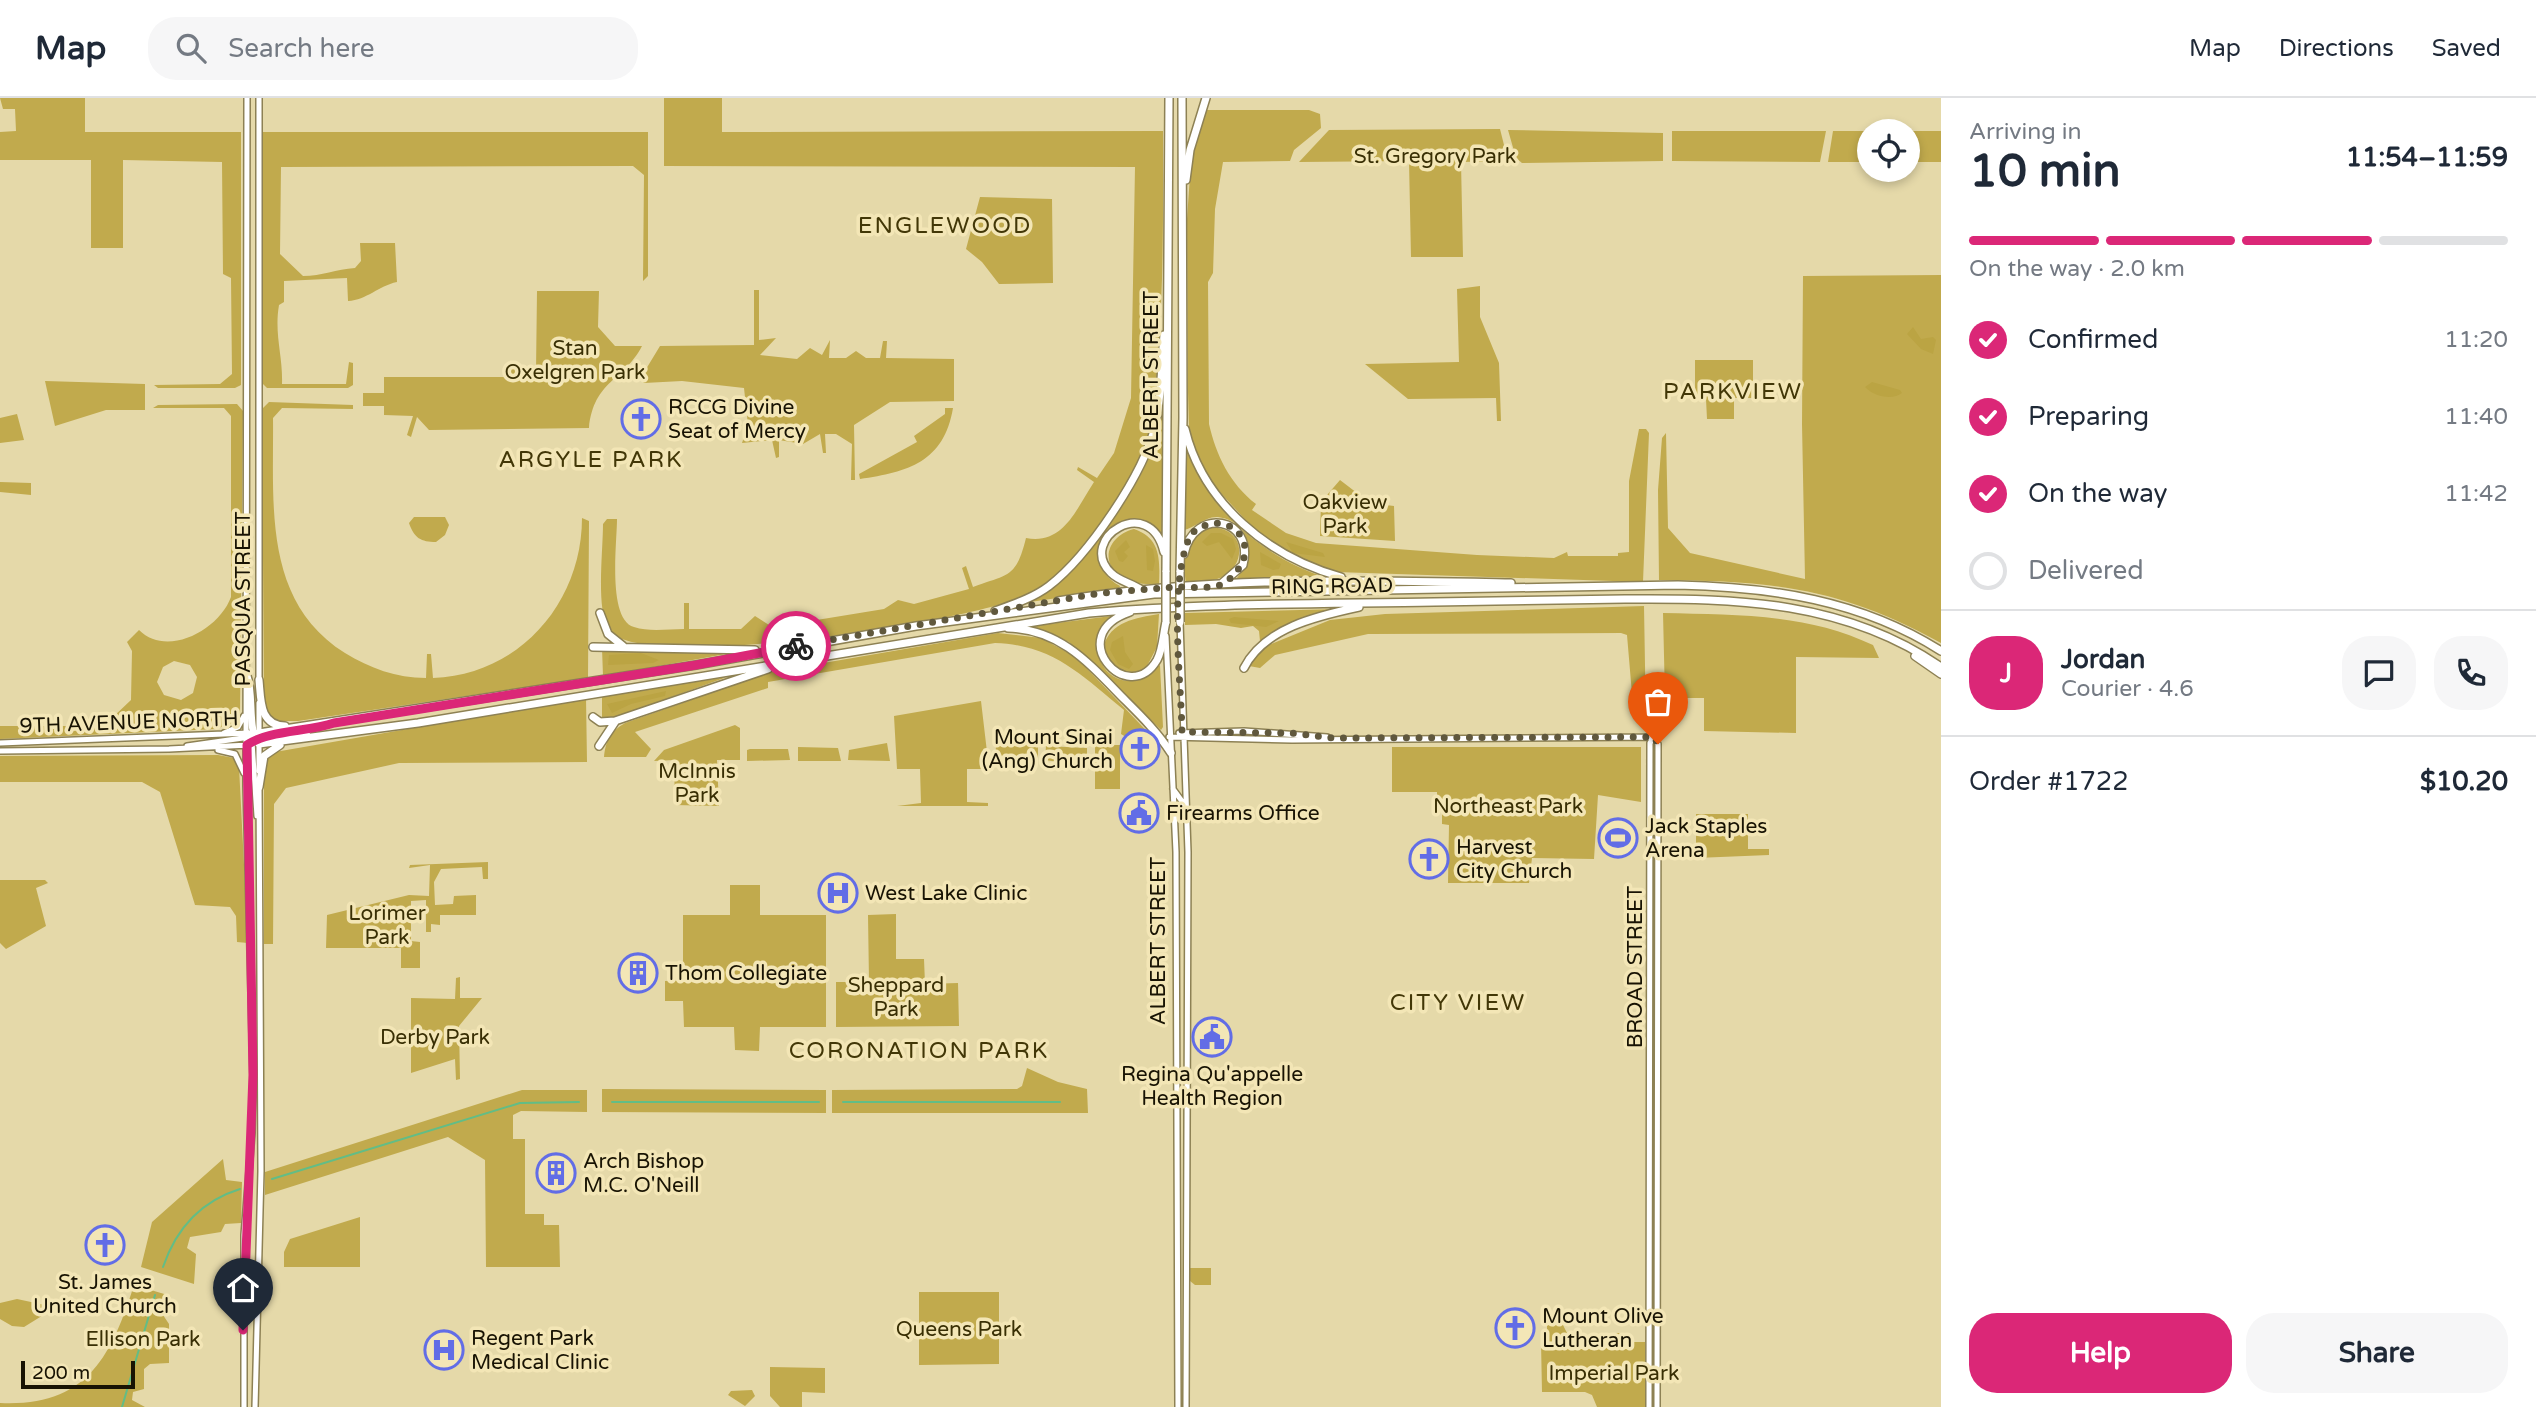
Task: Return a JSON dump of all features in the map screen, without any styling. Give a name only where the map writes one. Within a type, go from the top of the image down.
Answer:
[{"type":"highway","name":"ALBERT STREET","points":[[1166,622],[1169,98]]},
{"type":"highway","name":"ALBERT STREET","points":[[1180,622],[1183,418],[1182,98]]},
{"type":"highway","points":[[1182,209],[1190,150],[1206,98]]},
{"type":"highway","points":[[982,616],[1024,600],[1064,572],[1134,478],[1146,455],[1157,420],[1169,293]]},
{"type":"highway","points":[[1183,418],[1201,472],[1236,515],[1288,558],[1348,579]]},
{"type":"highway","points":[[1180,572],[1191,534],[1212,522],[1226,523],[1237,531],[1243,540],[1245,556],[1243,565],[1220,585]]},
{"type":"highway","points":[[1141,589],[1119,579],[1106,567],[1104,543],[1115,528],[1132,523],[1149,528],[1163,548],[1166,572]]},
{"type":"highway","points":[[982,616],[1141,589],[1348,579],[1636,587]]},
{"type":"highway","name":"RING ROAD","points":[[253,739],[334,723],[982,616],[1192,592],[1717,586],[1797,594],[1876,618],[1941,651]]},
{"type":"highway","name":"RING ROAD","points":[[253,739],[297,740],[1089,612],[1159,607],[1739,600],[1819,613],[1883,634],[1941,667]]},
{"type":"highway","points":[[1244,668],[1252,653],[1266,640],[1328,614],[1374,603]]},
{"type":"highway","points":[[1159,607],[1127,613],[1112,621],[1101,636],[1101,654],[1105,662],[1117,673],[1126,676],[1150,669],[1159,654],[1166,622]]},
{"type":"highway","points":[[600,613],[608,634],[624,646]]},
{"type":"highway","points":[[990,628],[1040,632],[1070,647],[1156,731],[1171,753]]},
{"type":"highway","points":[[1883,634],[1941,674]]},
{"type":"highway","points":[[593,647],[777,649]]},
{"type":"highway","points":[[593,718],[600,722],[615,721],[795,660]]},
{"type":"highway","points":[[247,676],[252,695],[253,739]]},
{"type":"highway","points":[[259,680],[262,707],[271,724],[280,726],[334,723]]},
{"type":"highway","points":[[599,746],[615,721]]},
{"type":"highway","points":[[1156,731],[1170,737]]},
{"type":"highway","points":[[259,787],[262,762],[267,752],[297,740]]},
{"type":"main road","name":"PASQUA STREET","points":[[247,98],[246,702],[259,787],[261,1287],[255,1407]]},
{"type":"main road","name":"PASQUA STREET","points":[[244,1407],[244,1235],[252,1133],[253,1075],[246,786],[259,680],[258,98]]},
{"type":"main road","points":[[247,111],[255,120],[259,146]]},
{"type":"main road","name":"ALBERT STREET","points":[[1166,622],[1176,852],[1178,1407]]},
{"type":"main road","name":"ALBERT STREET","points":[[1180,622],[1186,807],[1189,1085],[1186,1407]]},
{"type":"main road","points":[[214,736],[240,724],[246,702]]},
{"type":"main road","points":[[1170,737],[1264,732],[1333,738]]},
{"type":"main road","name":"9TH AVENUE NORTH","points":[[0,743],[214,736],[253,739]]},
{"type":"main road","points":[[1182,736],[1192,739],[1654,737]]},
{"type":"main road","name":"BROAD STREET","points":[[1649,1407],[1650,743],[1654,737],[1658,744],[1657,1407]]},
{"type":"main road","points":[[169,750],[253,739],[255,809],[259,824]]},
{"type":"main road","name":"9TH AVENUE NORTH","points":[[0,751],[169,750],[201,748],[253,739]]},
{"type":"main road","points":[[1183,752],[1192,739]]},
{"type":"main road","points":[[201,748],[234,754],[242,765],[246,786]]},
{"type":"main road","points":[[1173,789],[1186,807]]},
{"type":"green space","points":[[0,98],[85,98],[85,132],[241,132],[241,385],[235,388],[158,388],[154,385],[220,384],[232,374],[231,278],[223,274],[222,162],[123,160],[123,248],[91,248],[91,160],[0,160],[0,132],[16,131],[15,109],[3,109]]},
{"type":"green space","points":[[664,98],[722,98],[722,132],[1163,131],[1161,298],[1152,423],[1139,463],[1120,496],[1077,553],[1047,583],[1033,593],[1002,604],[951,616],[813,638],[742,645],[679,647],[632,642],[608,629],[602,607],[601,578],[603,524],[607,519],[617,519],[615,579],[620,610],[626,621],[634,627],[646,629],[684,629],[684,603],[689,603],[689,629],[741,629],[755,616],[769,625],[780,626],[884,609],[898,600],[914,604],[969,589],[962,568],[966,566],[973,587],[1003,576],[1019,561],[1026,538],[1050,536],[1068,523],[1094,482],[1077,470],[1078,467],[1097,478],[1114,453],[1131,398],[1135,167],[664,166]]},
{"type":"green space","points":[[1205,110],[1309,110],[1320,114],[1321,128],[1294,150],[1290,161],[1223,162],[1215,209],[1213,273],[1208,282],[1209,424],[1225,468],[1256,504],[1252,510],[1286,533],[1316,543],[1477,555],[1554,558],[1567,552],[1568,556],[1618,556],[1618,553],[1629,552],[1629,481],[1639,429],[1646,429],[1649,433],[1643,582],[1336,572],[1306,564],[1278,549],[1252,527],[1207,478],[1189,430],[1187,219],[1191,161]]},
{"type":"green space","name":"St. Gregory Park","points":[[1500,129],[1508,161],[1461,162],[1463,257],[1411,257],[1409,161],[1299,162],[1329,130]]},
{"type":"green space","points":[[1508,130],[1663,133],[1663,161],[1522,163],[1516,158]]},
{"type":"green space","points":[[1672,131],[1826,131],[1820,162],[1672,161]]},
{"type":"green space","points":[[1833,131],[1857,131],[1857,162],[1828,162]]},
{"type":"green space","points":[[1920,131],[1941,131],[1941,162],[1920,162]]},
{"type":"green space","points":[[260,132],[648,132],[648,276],[643,281],[644,175],[633,166],[281,167],[280,254],[303,276],[310,276],[355,268],[361,261],[360,243],[395,243],[397,282],[348,301],[347,278],[284,281],[284,302],[279,305],[278,326],[282,384],[346,384],[349,362],[353,363],[353,385],[348,388],[267,388],[263,384]]},
{"type":"green space","points":[[980,197],[1052,199],[1053,283],[999,284],[982,262],[966,249]]},
{"type":"green space","points":[[1941,275],[1941,643],[1870,610],[1805,591],[1737,582],[1659,580],[1658,490],[1662,438],[1666,433],[1668,528],[1690,553],[1805,579],[1803,276]]},
{"type":"green space","points":[[1480,286],[1480,317],[1499,363],[1501,421],[1497,421],[1496,398],[1408,399],[1365,364],[1459,362],[1457,289]]},
{"type":"green space","points":[[754,290],[759,290],[759,340],[776,338],[760,355],[797,359],[810,348],[822,355],[830,340],[829,358],[846,358],[856,351],[866,358],[880,358],[883,341],[887,341],[886,358],[954,359],[954,401],[890,402],[854,425],[855,480],[851,480],[852,444],[836,434],[825,434],[826,453],[823,453],[820,434],[803,444],[779,440],[779,457],[776,458],[772,440],[742,443],[748,425],[744,388],[682,381],[644,383],[640,379],[660,346],[754,345]]},
{"type":"green space","name":"Stan Oxelgren Park","points":[[537,291],[599,291],[598,327],[615,346],[642,346],[635,358],[603,390],[592,412],[589,428],[429,430],[417,417],[411,437],[407,435],[413,416],[384,415],[384,406],[363,406],[363,393],[384,393],[384,377],[509,377],[509,361],[514,361],[516,376],[527,376],[536,371]]},
{"type":"green space","points":[[1695,360],[1753,360],[1753,398],[1734,398],[1734,419],[1707,419],[1706,399],[1695,398]]},
{"type":"green space","points":[[45,381],[145,384],[145,410],[106,410],[55,426]]},
{"type":"green space","points":[[269,402],[353,405],[353,409],[282,408],[273,418],[274,516],[278,548],[286,578],[299,606],[318,631],[354,658],[374,668],[404,676],[426,678],[427,654],[431,654],[433,678],[464,674],[493,664],[518,648],[540,628],[558,605],[571,578],[579,549],[582,518],[589,521],[588,678],[298,721],[273,721],[266,714],[264,704],[262,409]]},
{"type":"green space","points":[[237,404],[243,411],[240,712],[237,721],[216,729],[0,739],[0,726],[81,726],[84,720],[112,718],[131,700],[132,651],[127,642],[139,630],[150,638],[163,641],[177,641],[191,636],[216,620],[231,597],[231,416],[224,408],[153,408],[158,405]],"holes":[[[174,661],[190,665],[197,677],[193,693],[181,700],[164,695],[157,682],[163,667]]]},
{"type":"green space","points":[[945,408],[953,408],[941,441],[932,452],[908,468],[860,479],[859,474],[917,442],[914,436],[945,414]]},
{"type":"green space","points":[[1163,411],[1163,539],[1141,523],[1123,521],[1107,535],[1100,554],[1104,572],[1120,586],[1119,589],[1030,602],[1082,558],[1112,521],[1147,462]]},
{"type":"green space","points":[[17,414],[24,440],[0,443],[0,418]]},
{"type":"green space","points":[[1185,447],[1207,489],[1237,525],[1230,520],[1213,517],[1183,530]]},
{"type":"green space","name":"Oakview Park","points":[[1340,480],[1370,503],[1394,506],[1395,541],[1320,536],[1321,502]]},
{"type":"green space","points":[[0,482],[31,483],[31,495],[0,492]]},
{"type":"green space","points":[[414,517],[445,517],[449,525],[445,535],[436,542],[426,541],[416,536],[411,528],[409,523]]},
{"type":"green space","points":[[1211,526],[1225,530],[1237,541],[1239,554],[1234,567],[1220,578],[1186,584],[1187,549],[1196,536]]},
{"type":"green space","points":[[1240,527],[1276,555],[1328,578],[1233,582],[1248,554],[1248,544]]},
{"type":"green space","points":[[1134,529],[1143,533],[1154,544],[1159,559],[1159,585],[1126,580],[1112,567],[1109,552],[1112,545],[1117,538]]},
{"type":"green space","points":[[1644,606],[1646,725],[1640,725],[1640,694],[1632,694],[1627,635],[1621,633],[1368,634],[1275,655],[1260,668],[1249,666],[1254,656],[1266,646],[1330,620],[1385,614]]},
{"type":"green space","points":[[1341,609],[1313,616],[1260,641],[1259,631],[1253,626],[1241,628],[1216,624],[1185,625],[1185,613]]},
{"type":"green space","points":[[1663,613],[1796,621],[1848,635],[1873,645],[1879,658],[1796,657],[1796,733],[1704,731],[1704,698],[1665,698]]},
{"type":"green space","points":[[1159,614],[1157,647],[1146,668],[1131,674],[1112,667],[1103,648],[1111,632],[1125,622]]},
{"type":"green space","points":[[1119,615],[1108,623],[1101,633],[1100,657],[1112,676],[1124,680],[1142,679],[1160,665],[1161,730],[1069,642],[1026,627]]},
{"type":"green space","points":[[998,633],[1041,638],[1076,657],[1161,746],[1126,746],[1126,737],[1121,734],[1124,710],[1065,664],[1034,649],[995,643],[768,682],[768,688],[635,732],[651,749],[646,757],[604,757],[610,737],[625,723],[771,672]]},
{"type":"green space","points":[[602,648],[726,654],[603,676]]},
{"type":"green space","points":[[727,677],[616,717],[602,717],[602,696]]},
{"type":"green space","points":[[586,698],[587,762],[399,763],[286,788],[274,804],[273,944],[264,944],[264,772],[269,756],[275,752]]},
{"type":"green space","points":[[981,701],[989,769],[967,769],[967,802],[988,803],[988,806],[897,806],[921,803],[920,769],[897,769],[894,716]]},
{"type":"green space","name":"McInnis Park","points":[[735,725],[740,728],[740,760],[717,760],[719,806],[675,805],[674,760],[654,761],[664,750]]},
{"type":"green space","points":[[1026,733],[1038,746],[1038,760],[995,760],[996,746],[1025,746]]},
{"type":"green space","points":[[887,743],[890,761],[848,760],[849,750]]},
{"type":"green space","points":[[1095,745],[1120,745],[1120,789],[1095,789]]},
{"type":"green space","points":[[1046,746],[1087,748],[1087,766],[1045,760]]},
{"type":"green space","points":[[798,747],[838,748],[841,761],[798,761]]},
{"type":"green space","name":"Northeast Park","points":[[1392,747],[1641,747],[1641,802],[1598,795],[1594,859],[1532,858],[1529,883],[1448,883],[1449,825],[1442,824],[1442,812],[1437,811],[1437,792],[1392,792]]},
{"type":"green space","points":[[788,749],[790,760],[747,761],[747,750]]},
{"type":"green space","points":[[218,755],[234,758],[239,767],[248,943],[237,942],[236,916],[230,907],[195,905],[160,792],[142,782],[0,782],[0,756]]},
{"type":"green space","points":[[1696,814],[1748,814],[1748,849],[1769,849],[1769,855],[1696,858]]},
{"type":"green space","name":"Jack Staples Arena","points":[[1634,829],[1634,846],[1602,846],[1602,830]]},
{"type":"green space","name":"Lorimer Park","points":[[488,862],[488,879],[483,879],[482,867],[441,869],[434,882],[435,905],[453,904],[454,896],[476,895],[476,915],[440,915],[440,925],[431,924],[431,932],[426,932],[426,900],[411,901],[411,941],[420,942],[420,968],[401,968],[401,948],[326,948],[327,915],[409,895],[429,896],[430,865],[409,868],[410,865]]},
{"type":"green space","points":[[0,880],[45,880],[48,883],[36,888],[46,926],[6,949],[0,943]]},
{"type":"green space","points":[[730,885],[760,885],[760,915],[826,915],[826,1027],[760,1027],[759,1051],[735,1050],[734,1027],[684,1027],[683,1001],[665,1001],[665,981],[683,980],[683,915],[730,915]]},
{"type":"green space","name":"Sheppard Park","points":[[896,914],[896,959],[924,959],[925,984],[958,983],[959,1026],[836,1027],[836,982],[869,982],[868,915]]},
{"type":"green space","name":"Derby Park","points":[[460,977],[460,998],[482,998],[459,1026],[460,1079],[456,1080],[455,1059],[411,1073],[411,998],[455,999],[456,978]]},
{"type":"green space","points":[[1027,1068],[1058,1082],[1087,1089],[1088,1113],[832,1113],[832,1090],[1017,1089],[1022,1086]]},
{"type":"green space","points":[[602,1089],[826,1090],[826,1113],[602,1112]]},
{"type":"green space","points":[[522,1090],[587,1090],[587,1112],[521,1111],[513,1115],[513,1139],[525,1139],[525,1214],[544,1214],[544,1225],[559,1225],[560,1267],[486,1267],[485,1160],[448,1137],[265,1195],[265,1172]]},
{"type":"green space","points":[[223,1159],[226,1180],[242,1182],[241,1223],[225,1224],[221,1232],[190,1237],[187,1248],[196,1254],[194,1284],[141,1267],[152,1222]]},
{"type":"green space","points":[[360,1217],[360,1267],[284,1267],[284,1252],[290,1239]]},
{"type":"green space","points":[[1190,1268],[1211,1268],[1211,1285],[1195,1285],[1190,1281]]},
{"type":"green space","name":"Ellison Park","points":[[134,1285],[171,1296],[161,1312],[169,1324],[169,1363],[150,1364],[144,1369],[144,1389],[133,1392],[132,1400],[145,1407],[0,1407],[0,1403],[30,1402],[54,1396],[75,1386],[91,1372],[116,1334]]},
{"type":"green space","name":"Queens Park","points":[[919,1292],[999,1292],[999,1364],[919,1365]]},
{"type":"green space","points":[[17,1299],[45,1305],[45,1314],[24,1327],[12,1326],[0,1319],[0,1303]]},
{"type":"green space","name":"Imperial Park","points":[[1557,1321],[1562,1323],[1567,1333],[1561,1342],[1607,1342],[1615,1333],[1622,1333],[1625,1342],[1645,1342],[1645,1407],[1597,1407],[1592,1395],[1585,1392],[1542,1392],[1541,1342],[1547,1342],[1547,1325]]},
{"type":"green space","points":[[770,1367],[825,1368],[825,1393],[802,1392],[802,1407],[780,1407],[770,1396]]},
{"type":"green space","points":[[752,1390],[755,1396],[745,1406],[728,1395],[731,1391]]},
{"type":"shaded area","points":[[1913,327],[1921,339],[1933,337],[1936,340],[1933,354],[1921,349],[1907,334]]},
{"type":"shaded area","points":[[1872,382],[1900,390],[1902,393],[1893,397],[1878,395],[1865,387]]},
{"type":"shaded area","points":[[1211,533],[1221,533],[1233,539],[1236,549],[1232,559],[1219,542],[1207,546],[1202,542]]},
{"type":"shaded area","points":[[1126,540],[1130,547],[1124,552],[1128,556],[1123,562],[1119,561],[1115,551]]},
{"type":"shaded area","points":[[1286,542],[1323,553],[1325,557],[1293,553]]},
{"type":"shaded area","points":[[1146,545],[1153,549],[1153,571],[1147,570]]},
{"type":"shaded area","points":[[1260,552],[1281,564],[1279,569],[1273,570],[1261,565]]},
{"type":"shaded area","points":[[1234,617],[1279,621],[1266,627],[1231,623],[1229,619]]},
{"type":"shaded area","points":[[1123,636],[1125,652],[1133,664],[1129,669],[1118,664],[1110,650],[1112,642]]},
{"type":"shaded area","points":[[641,653],[659,660],[653,663],[608,665],[609,655]]},
{"type":"shaded area","points":[[666,691],[665,696],[631,704],[612,713],[607,704]]},
{"type":"waterway","points":[[272,1179],[520,1103],[579,1102]]},
{"type":"waterway","points":[[612,1102],[819,1102]]},
{"type":"waterway","points":[[843,1102],[1060,1102]]},
{"type":"waterway","points":[[163,1267],[175,1240],[192,1218],[213,1201],[240,1189]]},
{"type":"waterway","points":[[122,1407],[155,1295]]},
{"type":"way so far","points":[[796,646],[982,616],[1095,594],[1141,589],[1167,588],[1194,586],[1220,585],[1243,565],[1245,556],[1243,540],[1237,531],[1226,523],[1212,522],[1199,527],[1191,534],[1185,546],[1180,572],[1180,597],[1180,622],[1180,649],[1182,732],[1244,731],[1333,738],[1654,737],[1658,744]]},
{"type":"place","name":"RCCG Divine Seat of Mercy","points":[[641,419]]},
{"type":"place","name":"Mount Sinai (Ang) Church","points":[[1140,749]]},
{"type":"place","name":"Firearms Office","points":[[1139,813]]},
{"type":"place","name":"Jack Staples Arena","points":[[1618,838]]},
{"type":"place","name":"Harvest City Church","points":[[1429,859]]},
{"type":"place","name":"West Lake Clinic","points":[[838,893]]},
{"type":"place","name":"Thom Collegiate","points":[[638,973]]},
{"type":"place","name":"Regina Qu'appelle Health Region","points":[[1212,1037]]},
{"type":"place","name":"Arch Bishop M.C. O'Neill","points":[[556,1173]]},
{"type":"place","name":"St. James United Church","points":[[105,1245]]},
{"type":"place","name":"Mount Olive Lutheran","points":[[1515,1328]]},
{"type":"place","name":"Regent Park Medical Clinic","points":[[444,1350]]},
{"type":"district","name":"ENGLEWOOD","points":[[945,225]]},
{"type":"district","name":"PARKVIEW","points":[[1733,391]]},
{"type":"district","name":"ARGYLE PARK","points":[[591,459]]},
{"type":"district","name":"CITY VIEW","points":[[1458,1002]]},
{"type":"district","name":"CORONATION PARK","points":[[919,1050]]},
{"type":"route","points":[[243,1330],[244,1235],[252,1133],[253,1075],[247,745],[259,738],[310,731],[334,723],[696,665],[796,646]]}]
